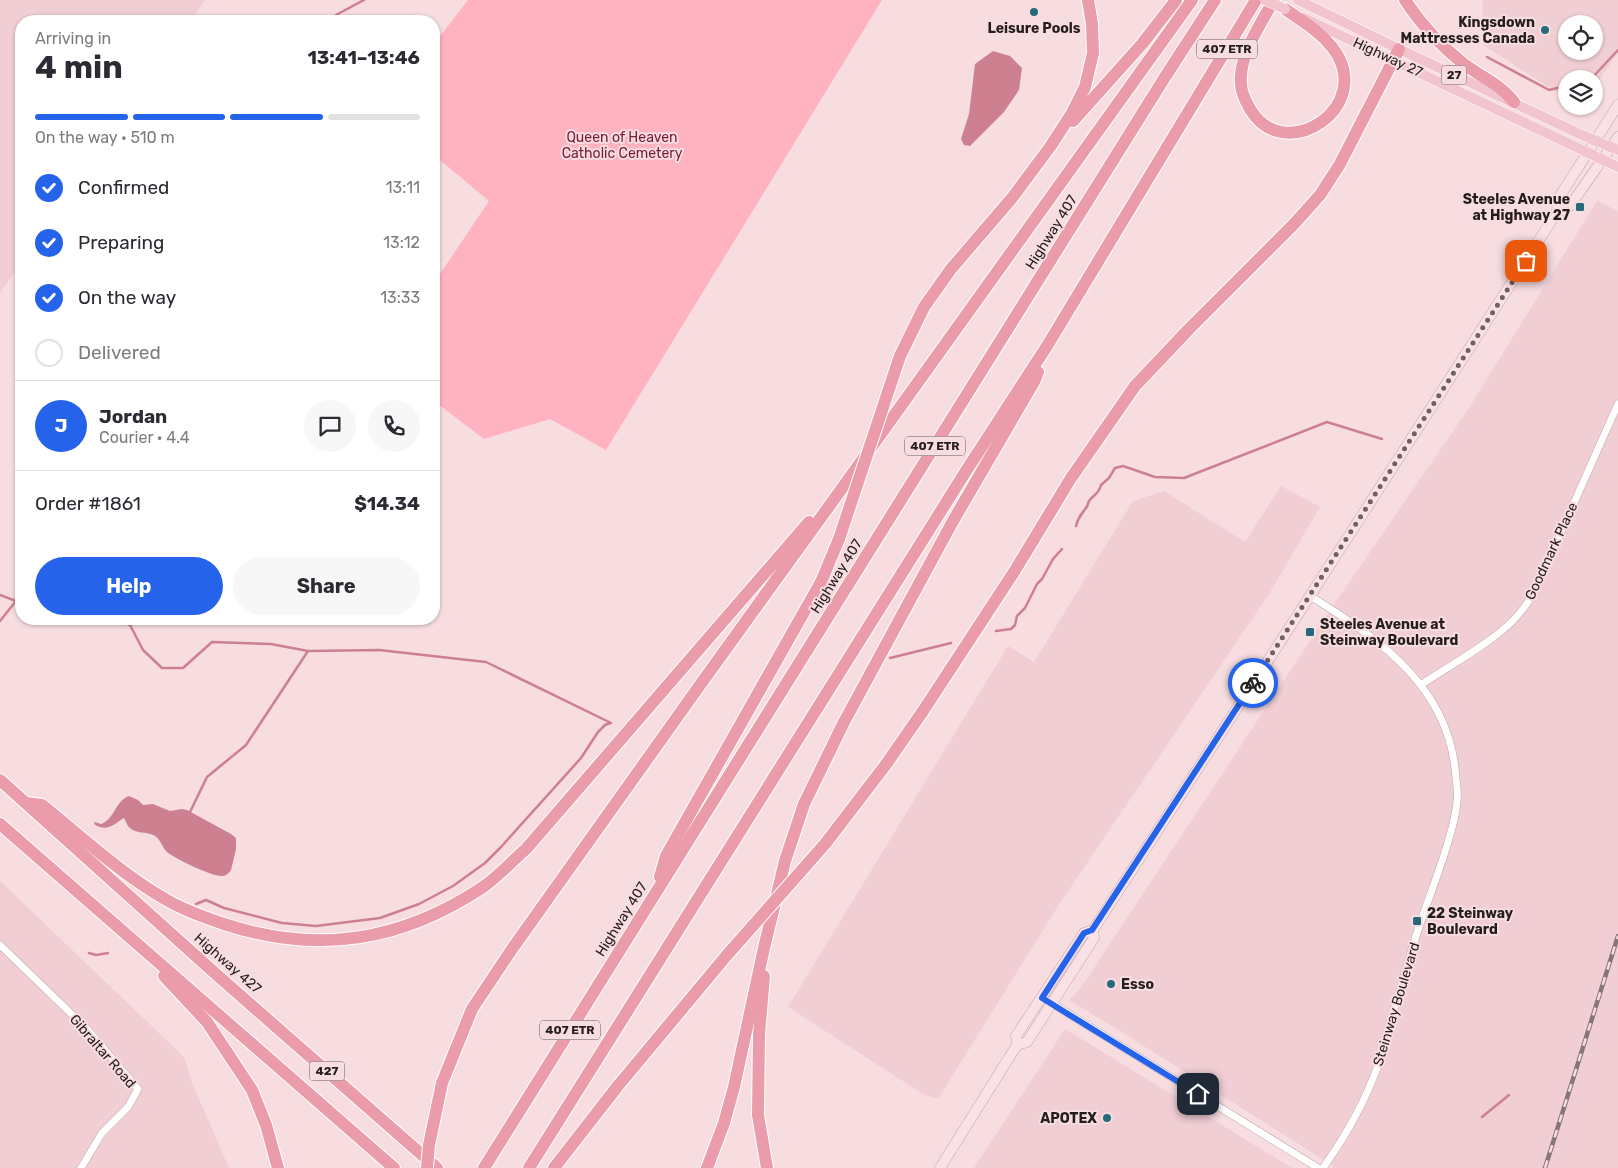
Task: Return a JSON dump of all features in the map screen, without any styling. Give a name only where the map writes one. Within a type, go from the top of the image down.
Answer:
[{"type":"highway","points":[[655,892],[666,856],[821,582],[839,539],[900,356],[924,307],[951,269],[1012,198],[1072,113],[1085,87],[1093,52],[1092,24],[1088,0]]},
{"type":"highway","points":[[1050,146],[1142,44],[1176,0]]},
{"type":"highway","points":[[427,1168],[429,1145],[442,1083],[472,1009],[512,949],[694,692],[1192,0]]},
{"type":"highway","name":"Highway 407","points":[[484,1168],[1160,85],[1215,0]]},
{"type":"highway","name":"407 ETR","points":[[529,1168],[960,480],[1047,346],[1256,0]]},
{"type":"highway","points":[[1274,0],[1249,45],[1240,84],[1245,100],[1254,116],[1269,127],[1284,132],[1308,130],[1326,120],[1340,102],[1345,83],[1343,66],[1334,49],[1320,33],[1285,9]]},
{"type":"highway","points":[[1405,0],[1418,20],[1439,44],[1506,92],[1514,102]]},
{"type":"highway","points":[[554,1168],[616,1087],[727,955],[825,844],[888,763],[1014,572],[1071,478],[1135,386],[1294,224],[1320,195],[1340,164],[1396,54]]},
{"type":"highway","points":[[707,1168],[724,1123],[734,1087],[785,861],[804,804],[844,722],[953,521],[1036,380],[1047,346]]},
{"type":"highway","points":[[26,803],[42,805],[130,876],[166,900],[201,916],[252,933],[315,941],[360,938],[405,927],[444,910],[485,886],[526,849],[805,526],[835,498]]},
{"type":"highway","name":"Highway 427","points":[[0,780],[437,1168]]},
{"type":"highway","name":"427","points":[[0,824],[394,1168]]},
{"type":"highway","points":[[114,923],[207,1022],[231,1056],[252,1090],[266,1125],[278,1168]]},
{"type":"highway","points":[[764,948],[764,989],[759,1034],[758,1114],[767,1168]]},
{"type":"main road","name":"Highway 27","points":[[1265,0],[1514,102],[1582,136],[1615,149]]},
{"type":"main road","name":"Highway 27","points":[[1298,0],[1396,54],[1618,167]]},
{"type":"main road","points":[[940,1168],[1017,1045],[1016,1036],[1084,933],[1092,930],[1310,596],[1557,212],[1558,199],[1618,105]]},
{"type":"main road","points":[[1557,212],[1570,206],[1602,159],[1615,149],[1618,137]]},
{"type":"main road","points":[[1017,1045],[1027,1042],[1052,1004],[1094,938],[1092,930]]},
{"type":"street","name":"Goodmark Place","points":[[1421,685],[1486,642],[1505,628],[1523,610],[1537,586],[1618,404]]},
{"type":"street","name":"Steinway Boulevard","points":[[1310,596],[1333,610],[1408,668],[1434,702],[1447,731],[1456,766],[1457,801],[1454,823],[1414,942],[1377,1069],[1356,1115],[1323,1168]]},
{"type":"street","name":"Gibraltar Road","points":[[0,945],[88,1029],[138,1089],[128,1107],[102,1133],[82,1168]]},
{"type":"street","points":[[1042,998],[1318,1168]]},
{"type":"shaded area","points":[[0,0],[205,0],[194,15],[15,15],[15,272],[0,293]]},
{"type":"shaded area","points":[[1483,0],[1618,0],[1618,53],[1603,74],[1603,70],[1558,70],[1558,93],[1482,44]]},
{"type":"shaded area","points":[[993,51],[1010,56],[1022,68],[1019,90],[1004,112],[970,146],[964,145],[961,139],[969,114],[975,64]]},
{"type":"shaded area","points":[[1597,201],[1618,211],[1618,1168],[1333,1168],[1333,1166],[1316,1155],[1069,1000],[1083,985],[1339,597],[1469,408]]},
{"type":"shaded area","points":[[1281,486],[1320,507],[1269,594],[1058,906],[938,1099],[923,1094],[788,1007],[1008,646],[1034,662],[1133,501],[1164,491],[1245,542]]},
{"type":"shaded area","points":[[129,796],[138,800],[143,805],[153,804],[170,811],[187,810],[231,834],[236,838],[236,849],[231,870],[228,874],[224,876],[216,875],[185,863],[167,852],[155,836],[132,830],[124,818],[107,828],[94,824],[95,822],[101,824],[106,822],[124,798]]},
{"type":"shaded area","points":[[0,881],[184,1057],[193,1085],[229,1168],[0,1168]]},
{"type":"shaded area","name":"APOTEX","points":[[1065,1029],[1292,1168],[974,1168]]},
{"type":"green space","name":"Queen of Heaven Catholic Cemetery","points":[[468,0],[882,0],[606,450],[550,419],[484,439],[440,406],[440,274],[489,201],[440,160],[440,36]]},
{"type":"waterway","points":[[336,15],[364,0]]},
{"type":"waterway","points":[[1599,70],[1618,50]]},
{"type":"waterway","points":[[1487,57],[1549,90],[1558,88]]},
{"type":"waterway","points":[[1076,526],[1089,501],[1115,468],[1123,466],[1155,477],[1184,478],[1327,422],[1382,439]]},
{"type":"waterway","points":[[996,631],[1011,629],[1015,625],[1017,616],[1025,608],[1037,584],[1042,579],[1053,559],[1062,549]]},
{"type":"waterway","points":[[0,595],[15,601]]},
{"type":"waterway","points":[[0,621],[15,602]]},
{"type":"waterway","points":[[130,625],[143,650],[162,668],[183,668],[212,642],[271,644],[308,651],[379,650],[486,662],[611,723]]},
{"type":"waterway","points":[[890,658],[951,643]]},
{"type":"waterway","points":[[190,812],[207,777],[246,745],[308,651]]},
{"type":"waterway","points":[[196,904],[206,900],[224,908],[282,923],[316,926],[380,918],[419,904],[453,886],[485,863],[581,758],[598,732],[610,723]]},
{"type":"waterway","points":[[89,953],[96,955],[108,953]]},
{"type":"waterway","points":[[1482,1117],[1509,1095]]},
{"type":"railway","points":[[1545,1168],[1618,936]]},
{"type":"way so far","points":[[1253,683],[1526,261]]},
{"type":"place","name":"Leisure Pools","points":[[1034,12]]},
{"type":"place","name":"Kingsdown Mattresses Canada","points":[[1545,30]]},
{"type":"place","name":"Steeles Avenue at Highway 27","points":[[1580,207]]},
{"type":"place","name":"Steeles Avenue at Steinway Boulevard","points":[[1310,632]]},
{"type":"place","name":"22 Steinway Boulevard","points":[[1417,921]]},
{"type":"place","name":"Esso","points":[[1111,984]]},
{"type":"place","name":"APOTEX","points":[[1107,1118]]},
{"type":"route","points":[[1198,1094],[1042,998],[1084,933],[1092,930],[1253,683]]}]
